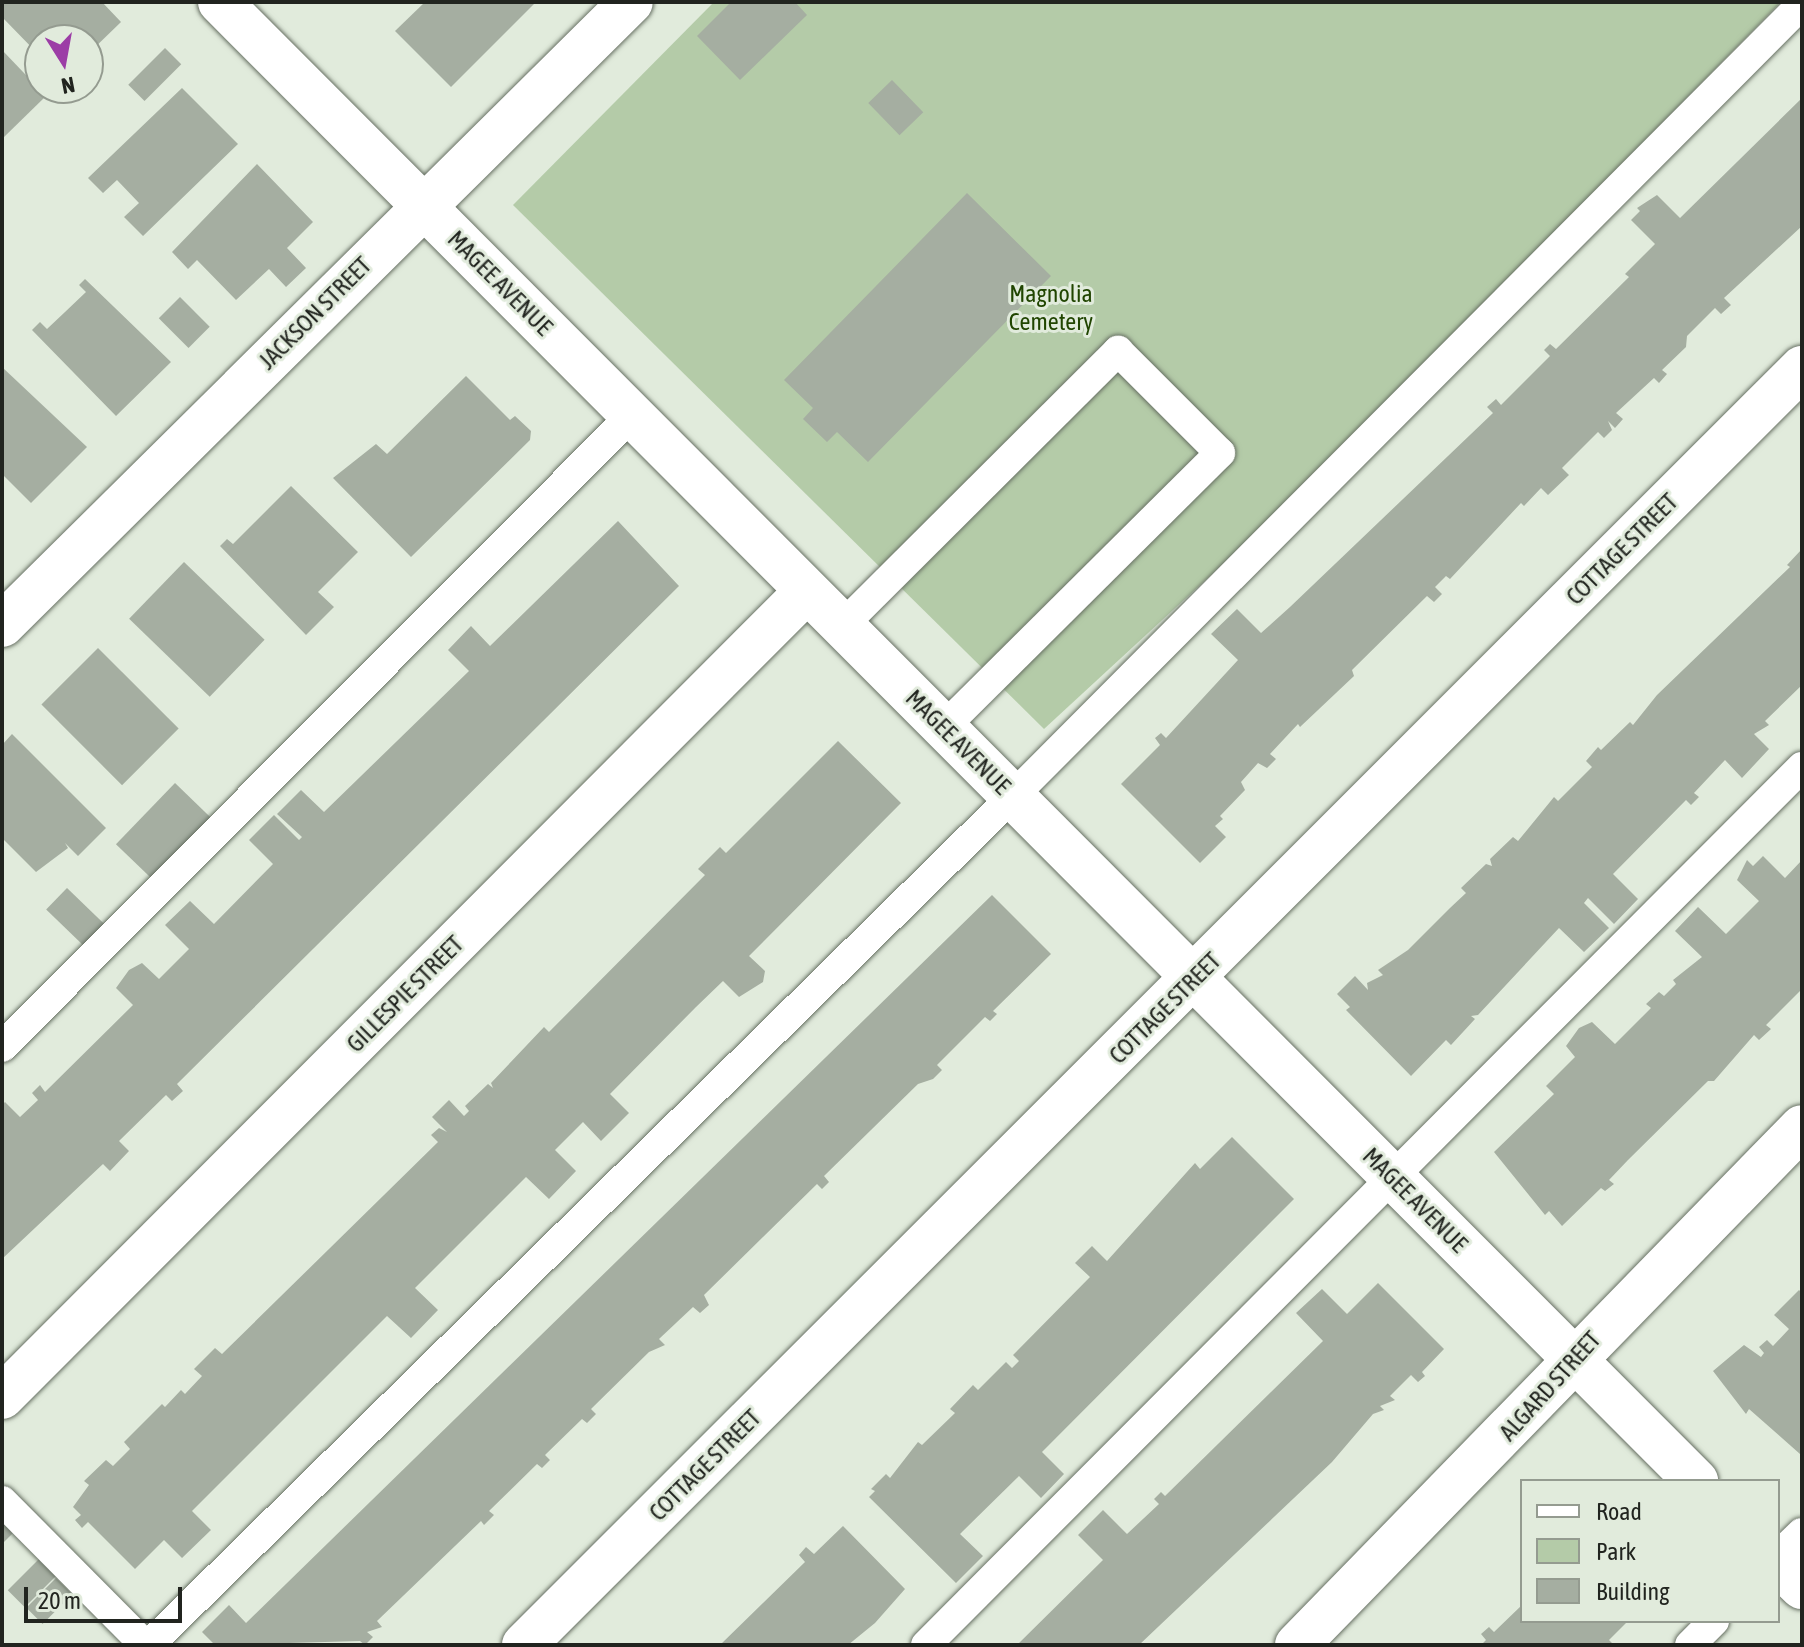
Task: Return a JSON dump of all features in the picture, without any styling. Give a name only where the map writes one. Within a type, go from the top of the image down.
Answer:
[{"type":"street","name":"MAGEE AVENUE","points":[[220,2],[1694,1479]]},
{"type":"street","name":"JACKSON STREET","points":[[2,625],[631,2]]},
{"type":"street","name":"COTTAGE STREET","points":[[524,1645],[1194,979],[1802,368]]},
{"type":"street","name":"GILLESPIE STREET","points":[[2,1397],[807,591]]},
{"type":"street","name":"ALGARD STREET","points":[[1297,1645],[1536,1405],[1573,1358],[1802,1127]]},
{"type":"street","points":[[1780,1566],[1802,1587]]},
{"type":"lane","points":[[2,1501],[147,1645],[1012,797],[1802,4]]},
{"type":"lane","points":[[842,626],[1118,351],[1220,453],[944,727]]},
{"type":"lane","points":[[2,1047],[632,415]]},
{"type":"lane","points":[[926,1645],[1802,767]]},
{"type":"lane","points":[[1780,1554],[1802,1533]]},
{"type":"lane","points":[[1690,1645],[1712,1623]]},
{"type":"green space","name":"Magnolia Cemetery","points":[[714,2],[1781,2],[1276,515],[1044,729],[513,205]]},
{"type":"building","points":[[2,2],[102,2],[121,22],[104,38],[104,24],[24,24],[24,40],[2,17]]},
{"type":"building","points":[[425,2],[536,2],[451,87],[395,31]]},
{"type":"building","points":[[731,2],[795,2],[807,15],[740,80],[697,36]]},
{"type":"building","points":[[165,48],[181,64],[144,101],[128,85]]},
{"type":"building","points":[[2,50],[24,73],[24,104],[38,104],[2,139]]},
{"type":"building","points":[[892,80],[923,112],[900,135],[868,103]]},
{"type":"building","points":[[182,88],[238,144],[143,236],[124,217],[139,203],[117,180],[103,193],[88,178]]},
{"type":"building","points":[[1802,98],[1802,226],[1724,298],[1731,305],[1721,314],[1715,308],[1687,336],[1686,347],[1662,370],[1667,374],[1659,383],[1654,378],[1616,413],[1623,419],[1615,428],[1608,421],[1612,430],[1604,438],[1598,432],[1562,468],[1569,475],[1548,495],[1541,488],[1524,506],[1521,503],[1450,579],[1446,576],[1435,587],[1442,594],[1434,602],[1427,596],[1352,670],[1354,676],[1300,727],[1298,724],[1270,754],[1276,759],[1267,768],[1258,763],[1241,782],[1245,790],[1220,816],[1223,819],[1215,826],[1226,837],[1200,863],[1121,784],[1160,745],[1155,738],[1161,733],[1166,738],[1238,660],[1211,634],[1237,609],[1261,633],[1290,607],[1493,413],[1487,407],[1496,399],[1501,405],[1550,356],[1544,350],[1550,344],[1556,349],[1629,277],[1625,274],[1655,244],[1631,220],[1640,211],[1637,208],[1657,195],[1680,218]]},
{"type":"building","points":[[257,164],[313,222],[287,248],[306,268],[286,287],[269,269],[236,300],[197,260],[188,269],[172,252]]},
{"type":"building","points":[[967,193],[1051,276],[868,462],[837,432],[827,442],[803,419],[813,408],[784,380]]},
{"type":"building","points":[[85,279],[171,362],[116,416],[32,330],[40,322],[47,329],[86,292],[79,285]]},
{"type":"building","points":[[180,297],[210,327],[188,348],[159,318]]},
{"type":"building","points":[[2,367],[87,447],[31,503],[2,474]]},
{"type":"building","points":[[466,376],[510,420],[515,416],[531,431],[530,440],[411,557],[333,478],[376,444],[387,454]]},
{"type":"building","points":[[291,486],[358,552],[318,592],[334,607],[306,635],[220,546],[227,539],[233,544]]},
{"type":"building","points":[[618,521],[679,586],[177,1084],[183,1091],[172,1101],[166,1095],[119,1141],[129,1151],[110,1171],[103,1164],[2,1259],[2,1105],[5,1102],[20,1117],[38,1100],[32,1093],[40,1085],[45,1092],[133,1005],[116,988],[129,970],[142,963],[159,979],[189,949],[165,925],[190,901],[214,924],[273,864],[249,840],[274,815],[299,840],[302,837],[277,814],[301,790],[324,812],[469,671],[448,650],[471,626],[490,646]]},
{"type":"building","points":[[1802,549],[1802,685],[1765,721],[1769,725],[1754,734],[1769,749],[1742,778],[1725,760],[1694,793],[1699,797],[1691,805],[1686,800],[1613,874],[1638,899],[1614,924],[1588,898],[1584,903],[1609,928],[1584,952],[1559,928],[1478,1015],[1471,1016],[1475,1019],[1451,1045],[1446,1040],[1411,1076],[1346,1010],[1350,1007],[1337,994],[1355,976],[1368,990],[1367,983],[1383,975],[1378,970],[1408,950],[1466,893],[1461,888],[1486,864],[1492,866],[1490,859],[1513,837],[1518,841],[1554,797],[1558,801],[1592,767],[1586,761],[1598,747],[1601,750],[1630,722],[1633,725],[1657,695],[1790,567],[1787,565]]},
{"type":"building","points":[[184,562],[265,640],[210,697],[129,619]]},
{"type":"building","points":[[98,648],[179,729],[122,785],[41,705]]},
{"type":"building","points":[[12,734],[106,828],[78,856],[65,843],[68,848],[36,872],[2,838],[2,745]]},
{"type":"building","points":[[838,741],[901,803],[749,956],[765,971],[763,982],[739,997],[723,981],[696,1007],[610,1094],[629,1113],[601,1141],[583,1122],[555,1150],[576,1171],[549,1199],[526,1177],[415,1288],[438,1310],[411,1338],[387,1316],[192,1511],[211,1530],[182,1558],[164,1540],[135,1569],[88,1522],[82,1528],[75,1520],[81,1515],[73,1507],[89,1485],[84,1481],[106,1460],[113,1466],[130,1449],[124,1442],[162,1404],[165,1407],[181,1390],[185,1394],[202,1376],[194,1369],[215,1348],[222,1354],[438,1142],[431,1135],[439,1128],[447,1132],[432,1117],[449,1100],[464,1116],[469,1111],[465,1106],[488,1084],[493,1088],[491,1083],[544,1027],[549,1032],[705,875],[698,869],[720,847],[726,853]]},
{"type":"building","points":[[175,783],[215,821],[156,882],[116,844]]},
{"type":"building","points":[[1763,856],[1785,878],[1802,860],[1802,989],[1766,1025],[1771,1029],[1759,1040],[1754,1035],[1714,1081],[1708,1081],[1609,1180],[1614,1184],[1605,1191],[1601,1188],[1562,1226],[1549,1211],[1545,1215],[1494,1152],[1554,1094],[1546,1086],[1575,1057],[1566,1046],[1579,1028],[1592,1022],[1615,1044],[1651,1008],[1646,1004],[1659,992],[1664,996],[1676,984],[1673,980],[1702,957],[1675,931],[1698,907],[1726,934],[1759,901],[1737,880],[1747,860],[1753,866]]},
{"type":"building","points":[[67,888],[106,926],[85,947],[46,910]]},
{"type":"building","points":[[992,895],[1051,954],[993,1011],[997,1014],[990,1021],[985,1017],[937,1065],[942,1070],[933,1079],[918,1084],[824,1176],[829,1182],[822,1189],[817,1184],[704,1295],[709,1305],[700,1313],[693,1307],[659,1339],[665,1345],[649,1352],[591,1409],[596,1414],[587,1423],[582,1419],[545,1455],[550,1460],[542,1468],[537,1464],[489,1511],[494,1515],[484,1525],[481,1521],[377,1621],[382,1627],[367,1632],[373,1637],[365,1645],[360,1641],[215,1645],[202,1632],[229,1605],[246,1623]]},
{"type":"building","points":[[1232,1137],[1294,1199],[1042,1452],[1064,1474],[1041,1498],[1019,1476],[960,1534],[983,1556],[956,1583],[869,1497],[875,1491],[871,1489],[886,1474],[890,1478],[918,1442],[922,1445],[955,1413],[950,1409],[973,1385],[978,1390],[1006,1362],[1012,1368],[1019,1361],[1013,1355],[1090,1277],[1075,1263],[1092,1246],[1107,1261],[1195,1163],[1200,1169]]},
{"type":"building","points":[[1378,1283],[1444,1349],[1422,1372],[1425,1376],[1418,1382],[1411,1375],[1390,1396],[1395,1400],[1380,1406],[1384,1410],[1373,1414],[1332,1462],[1139,1645],[1017,1645],[1103,1560],[1078,1535],[1103,1510],[1127,1534],[1159,1504],[1154,1499],[1161,1492],[1165,1496],[1323,1341],[1296,1313],[1322,1289],[1347,1314]]},
{"type":"building","points":[[1799,1290],[1802,1293],[1800,1454],[1749,1409],[1746,1414],[1713,1371],[1744,1345],[1761,1357],[1764,1353],[1759,1347],[1767,1340],[1773,1346],[1789,1329],[1774,1315]]},
{"type":"building","points":[[2,1521],[14,1532],[2,1544]]},
{"type":"building","points":[[843,1526],[905,1589],[875,1623],[848,1645],[720,1645],[805,1562],[799,1555],[806,1547],[814,1554]]},
{"type":"building","points":[[41,1557],[58,1574],[25,1607],[8,1590]]},
{"type":"building","points":[[56,1578],[72,1594],[43,1624],[26,1608]]},
{"type":"building","points":[[1520,1607],[1520,1623],[1626,1623],[1609,1640],[1614,1645],[1481,1645],[1486,1640],[1481,1634],[1489,1627],[1494,1632]]}]
